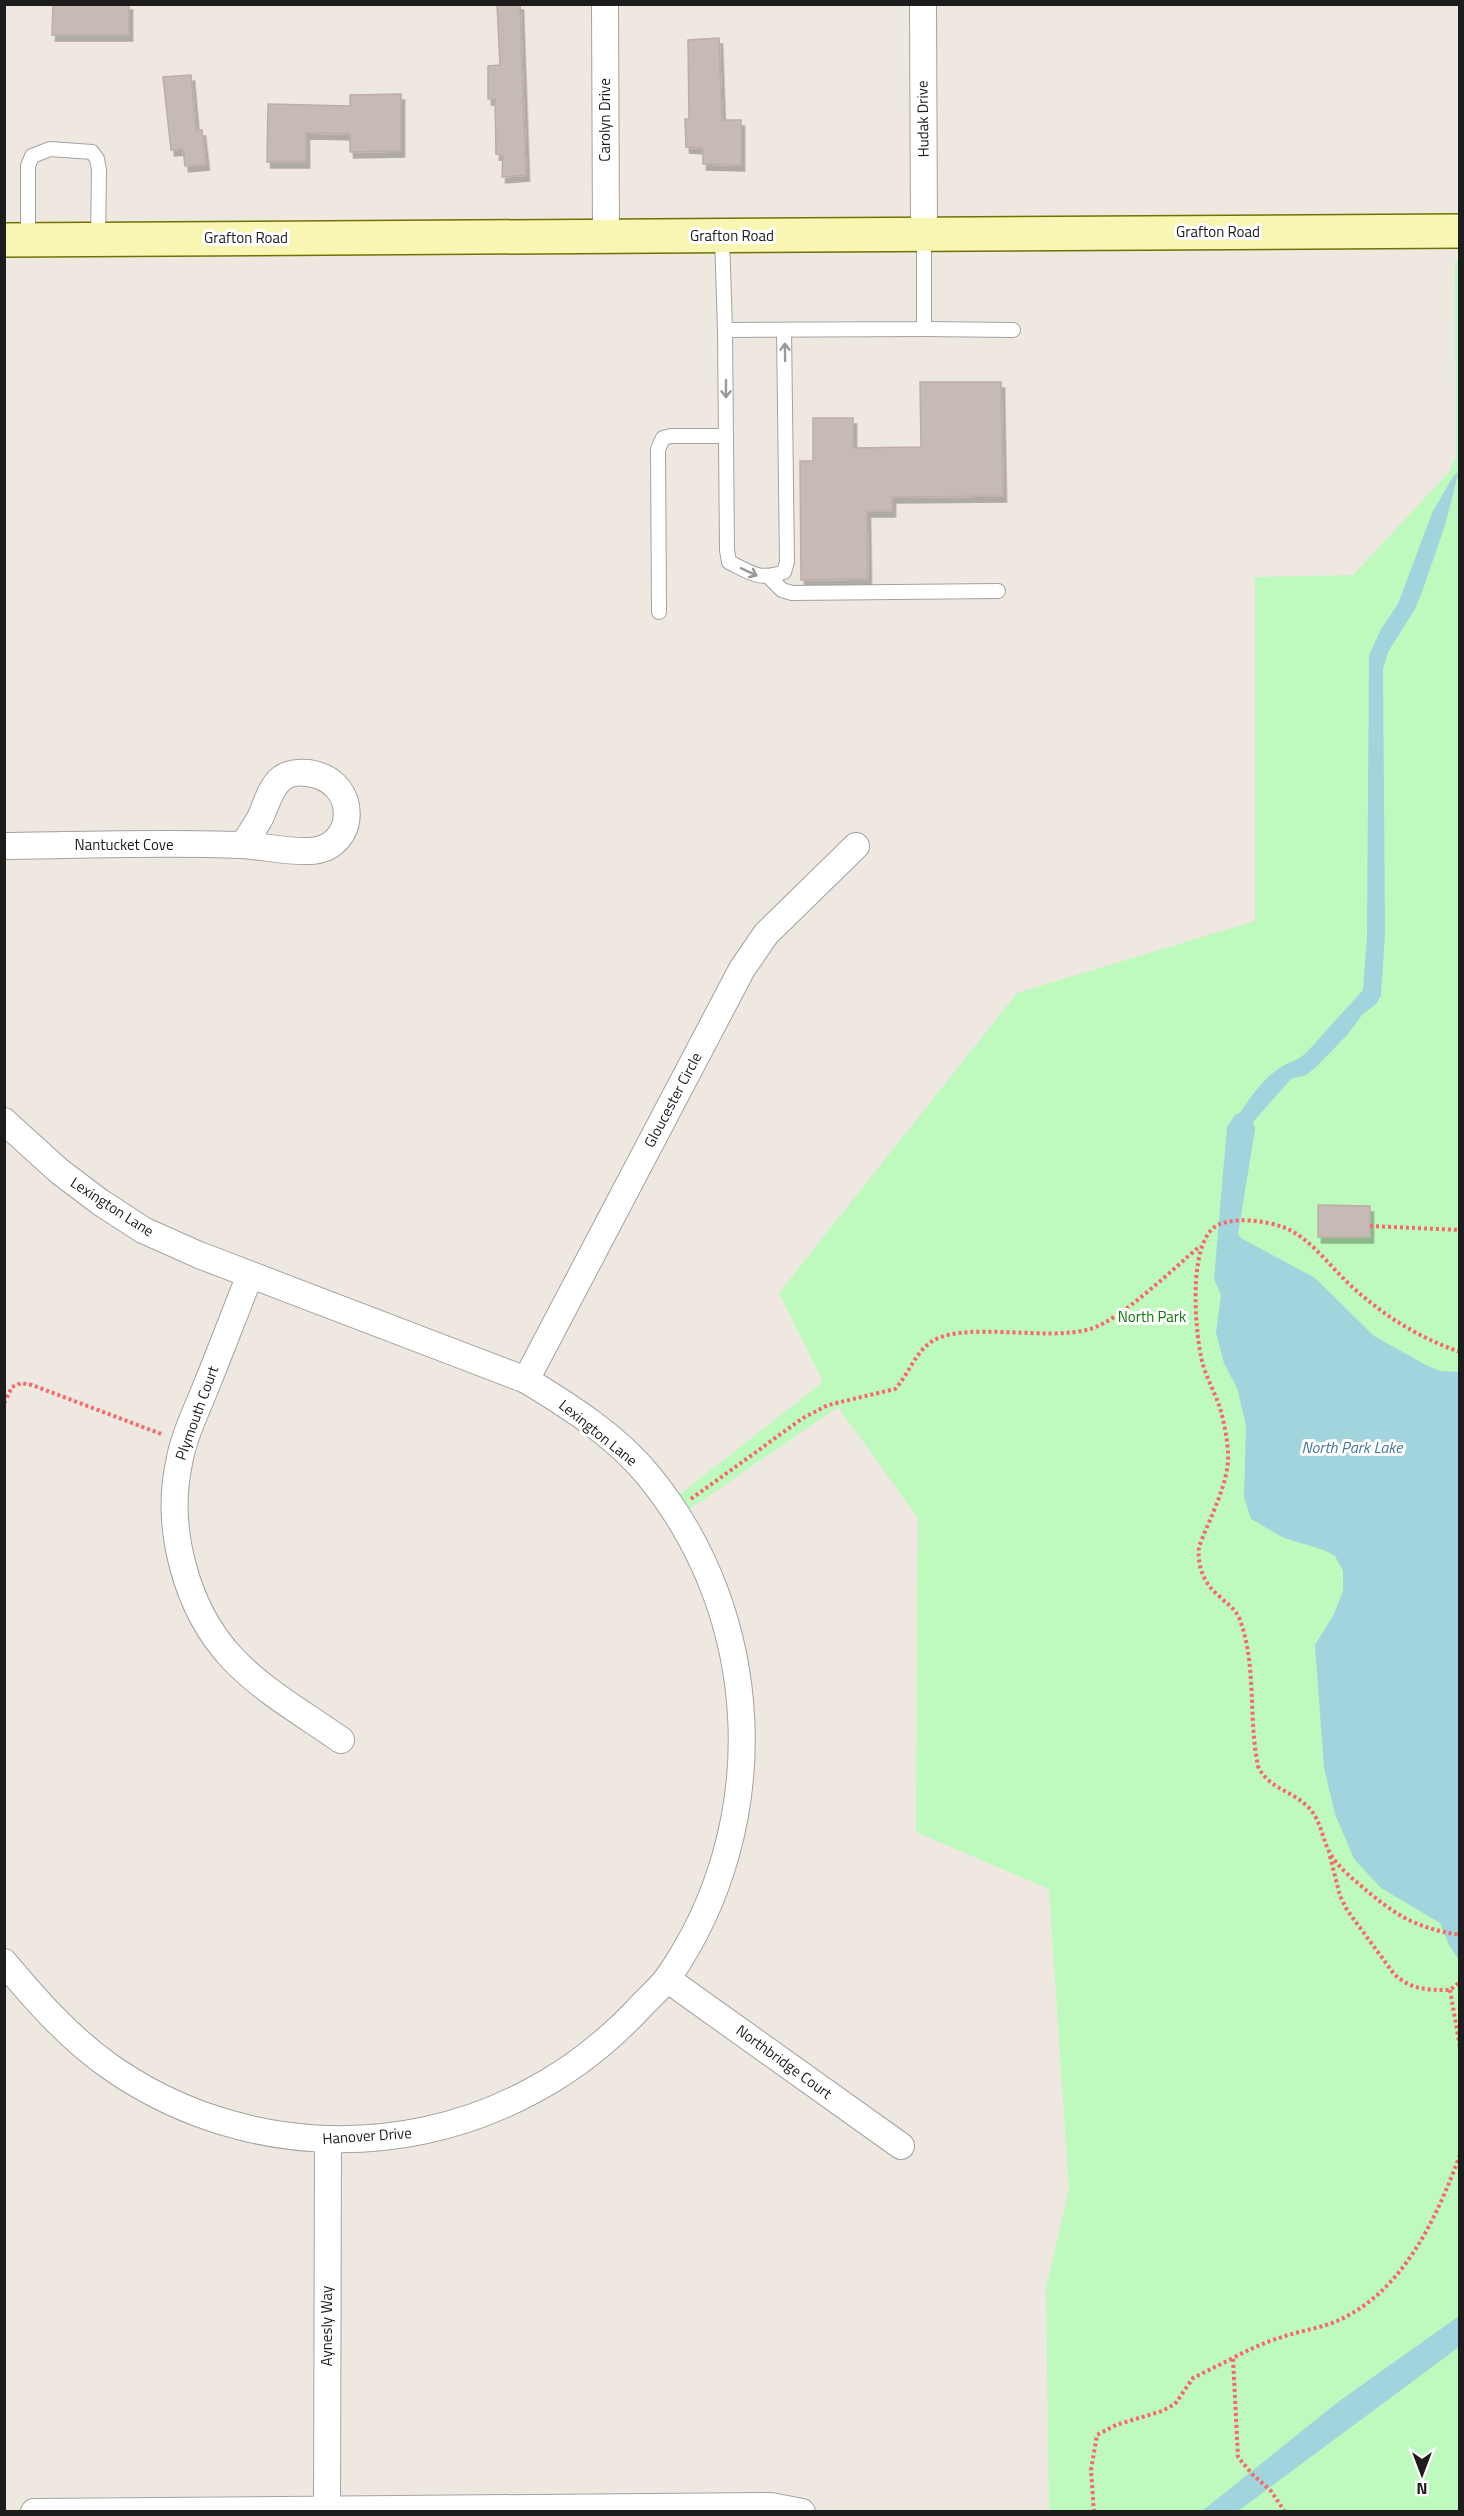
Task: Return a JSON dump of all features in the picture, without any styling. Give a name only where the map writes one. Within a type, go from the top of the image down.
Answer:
[{"type":"street","name":"Carolyn Drive","points":[[605,4],[606,237]]},
{"type":"street","name":"Hudak Drive","points":[[923,4],[924,234]]},
{"type":"street","name":"Grafton Road","points":[[16,240],[1460,231]]},
{"type":"street","name":"Nantucket Cove","points":[[4,846],[243,845]]},
{"type":"street","name":"Gloucester Circle","points":[[526,1380],[742,969],[766,934],[856,846]]},
{"type":"street","name":"Lexington Lane","points":[[4,1121],[59,1171],[142,1230],[250,1275],[526,1380],[570,1407],[646,1472],[675,1511],[700,1558],[720,1603],[741,1696],[743,1746],[740,1794],[729,1843],[717,1881],[693,1935],[667,1978]]},
{"type":"street","name":"Plymouth Court","points":[[250,1275],[184,1443],[176,1480],[175,1520],[186,1573],[207,1625],[230,1657],[258,1683],[341,1740]]},
{"type":"street","name":"Hanover Drive","points":[[4,1962],[40,2005],[74,2038],[110,2067],[152,2091],[191,2110],[239,2127],[281,2136],[328,2141],[416,2133],[464,2121],[511,2103],[558,2078],[595,2052],[629,2020],[667,1978]]},
{"type":"street","name":"Northbridge Court","points":[[667,1978],[901,2146]]},
{"type":"street","name":"Aynesly Way","points":[[327,2510],[328,2141]]},
{"type":"street","points":[[34,2511],[771,2506],[802,2511]]},
{"type":"lane","points":[[16,240],[28,166],[32,156],[50,149],[92,152],[97,159],[99,170],[98,239]]},
{"type":"lane","points":[[924,234],[924,329]]},
{"type":"lane","points":[[722,236],[726,330],[727,550],[729,562],[754,575],[770,578],[784,572],[787,562],[784,330]]},
{"type":"lane","points":[[726,330],[1013,330]]},
{"type":"lane","points":[[659,612],[658,449],[663,438],[671,436],[726,436]]},
{"type":"lane","points":[[770,578],[782,590],[792,593],[998,591]]},
{"type":"path","points":[[675,1511],[802,1418],[828,1405],[896,1389],[917,1355],[931,1342],[942,1336],[985,1333],[1063,1335],[1093,1328],[1125,1310],[1200,1245],[1210,1231],[1220,1224],[1240,1221],[1266,1223],[1290,1230],[1377,1309],[1404,1328],[1460,1352]]},
{"type":"path","points":[[1370,1226],[1460,1230]]},
{"type":"path","points":[[1200,1245],[1196,1284],[1196,1322],[1201,1358],[1220,1407],[1228,1455],[1226,1479],[1199,1547],[1200,1566],[1204,1579],[1210,1587],[1238,1614],[1247,1642],[1253,1690],[1254,1739],[1262,1774],[1270,1782],[1308,1807],[1322,1829],[1340,1896],[1347,1910],[1394,1974],[1402,1982],[1418,1989],[1450,1990],[1460,1982]]},
{"type":"path","points":[[4,1403],[12,1387],[21,1383],[32,1385],[184,1443]]},
{"type":"path","points":[[1330,1854],[1343,1870],[1394,1913],[1436,1931],[1460,1935]]},
{"type":"path","points":[[1450,1990],[1460,2047]]},
{"type":"path","points":[[1094,2511],[1091,2470],[1097,2435],[1116,2425],[1169,2408],[1175,2404],[1194,2378],[1233,2358],[1281,2337],[1310,2331],[1338,2320],[1364,2306],[1390,2285],[1411,2257],[1447,2189],[1460,2155]]},
{"type":"path","points":[[1233,2358],[1238,2457],[1271,2491],[1285,2511]]},
{"type":"green space","name":"North Park","points":[[1455,260],[1459,260],[1459,2511],[1049,2511],[1046,2288],[1069,2189],[1049,1889],[916,1832],[918,1518],[838,1407],[690,1509],[679,1495],[823,1382],[779,1293],[1017,993],[1255,921],[1255,577],[1353,575],[1449,472],[1456,456]]},
{"type":"water","name":"North Park Lake","points":[[1459,471],[1445,525],[1422,592],[1415,609],[1388,652],[1383,669],[1385,933],[1381,996],[1316,1067],[1306,1075],[1291,1079],[1253,1122],[1255,1129],[1238,1234],[1241,1238],[1315,1278],[1374,1336],[1426,1365],[1441,1371],[1459,1372],[1459,1960],[1449,1945],[1440,1923],[1381,1888],[1354,1859],[1335,1814],[1324,1768],[1315,1645],[1334,1614],[1343,1591],[1343,1571],[1335,1556],[1324,1550],[1284,1538],[1251,1519],[1244,1497],[1246,1425],[1237,1388],[1224,1363],[1216,1333],[1221,1295],[1214,1279],[1227,1127],[1263,1082],[1275,1071],[1306,1053],[1363,990],[1367,937],[1369,655],[1381,629],[1398,604],[1432,513],[1454,475]]},
{"type":"water","points":[[1459,2316],[1459,2347],[1238,2511],[1202,2511],[1338,2402]]},
{"type":"building","points":[[53,4],[129,4],[129,35],[52,35]]},
{"type":"building","points":[[497,4],[520,4],[526,175],[502,177],[503,155],[496,154],[495,99],[488,99],[488,66],[500,65]]},
{"type":"building","points":[[719,38],[722,120],[741,120],[741,165],[703,164],[703,148],[686,147],[685,119],[689,119],[688,40]]},
{"type":"building","points":[[191,75],[196,130],[202,130],[206,164],[185,166],[183,149],[171,150],[163,77]]},
{"type":"building","points":[[401,94],[401,151],[350,152],[350,134],[306,133],[306,162],[267,162],[268,104],[350,106],[350,95]]},
{"type":"building","points":[[920,382],[1001,382],[1003,496],[892,497],[892,511],[867,511],[868,579],[801,580],[800,461],[813,461],[813,418],[853,418],[853,448],[921,447]]},
{"type":"building","points":[[1318,1205],[1370,1206],[1370,1237],[1318,1237]]}]
